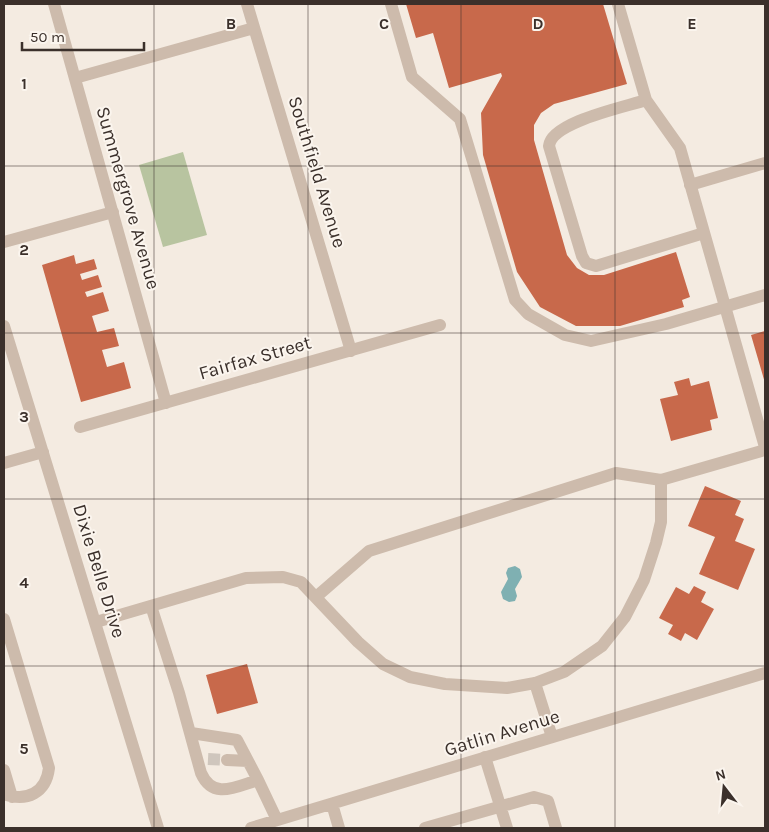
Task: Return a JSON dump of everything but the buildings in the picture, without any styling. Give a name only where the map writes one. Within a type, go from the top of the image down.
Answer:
[{"type":"street","name":"Summergrove Avenue","points":[[54,4],[166,403]]},
{"type":"street","name":"Southfield Avenue","points":[[246,4],[351,351]]},
{"type":"street","points":[[391,4],[412,77],[460,119],[515,300],[528,314],[566,335],[591,341],[725,308],[765,295]]},
{"type":"street","points":[[316,597],[369,551],[616,473],[661,480],[765,448],[680,148],[646,100],[618,4]]},
{"type":"street","points":[[75,78],[254,28]]},
{"type":"street","points":[[646,100],[568,125],[556,132],[550,141],[549,146],[582,256],[586,263],[596,266],[704,233]]},
{"type":"street","points":[[690,185],[765,163]]},
{"type":"street","points":[[4,242],[113,212]]},
{"type":"street","name":"Dixie Belle Drive","points":[[4,326],[158,828]]},
{"type":"street","name":"Fairfax Street","points":[[80,427],[440,326]]},
{"type":"street","points":[[4,464],[43,452]]},
{"type":"street","points":[[96,622],[246,578],[283,577],[301,582],[358,642],[383,664],[410,677],[445,684],[507,688],[535,683],[564,672],[602,646],[625,617],[644,580],[656,543],[661,522],[661,480]]},
{"type":"street","points":[[151,606],[191,733],[203,759],[207,784],[214,788],[227,790],[258,780]]},
{"type":"street","points":[[4,620],[49,768],[48,779],[36,793],[28,797],[8,796],[4,770]]},
{"type":"street","name":"Gatlin Avenue","points":[[251,828],[765,673]]},
{"type":"street","points":[[535,683],[552,737]]},
{"type":"street","points":[[191,733],[237,740],[277,820]]},
{"type":"street","points":[[485,757],[507,828]]},
{"type":"street","points":[[227,760],[248,761]]},
{"type":"street","points":[[425,828],[534,797],[548,801],[556,828]]},
{"type":"street","points":[[332,804],[339,828]]},
{"type":"green space","points":[[183,152],[207,235],[163,247],[139,165]]},
{"type":"water","points":[[515,566],[520,569],[522,577],[515,589],[517,596],[515,601],[509,602],[503,599],[501,592],[508,579],[506,573],[508,568]]},
{"type":"tunnel","points":[[208,759],[227,760]]}]
